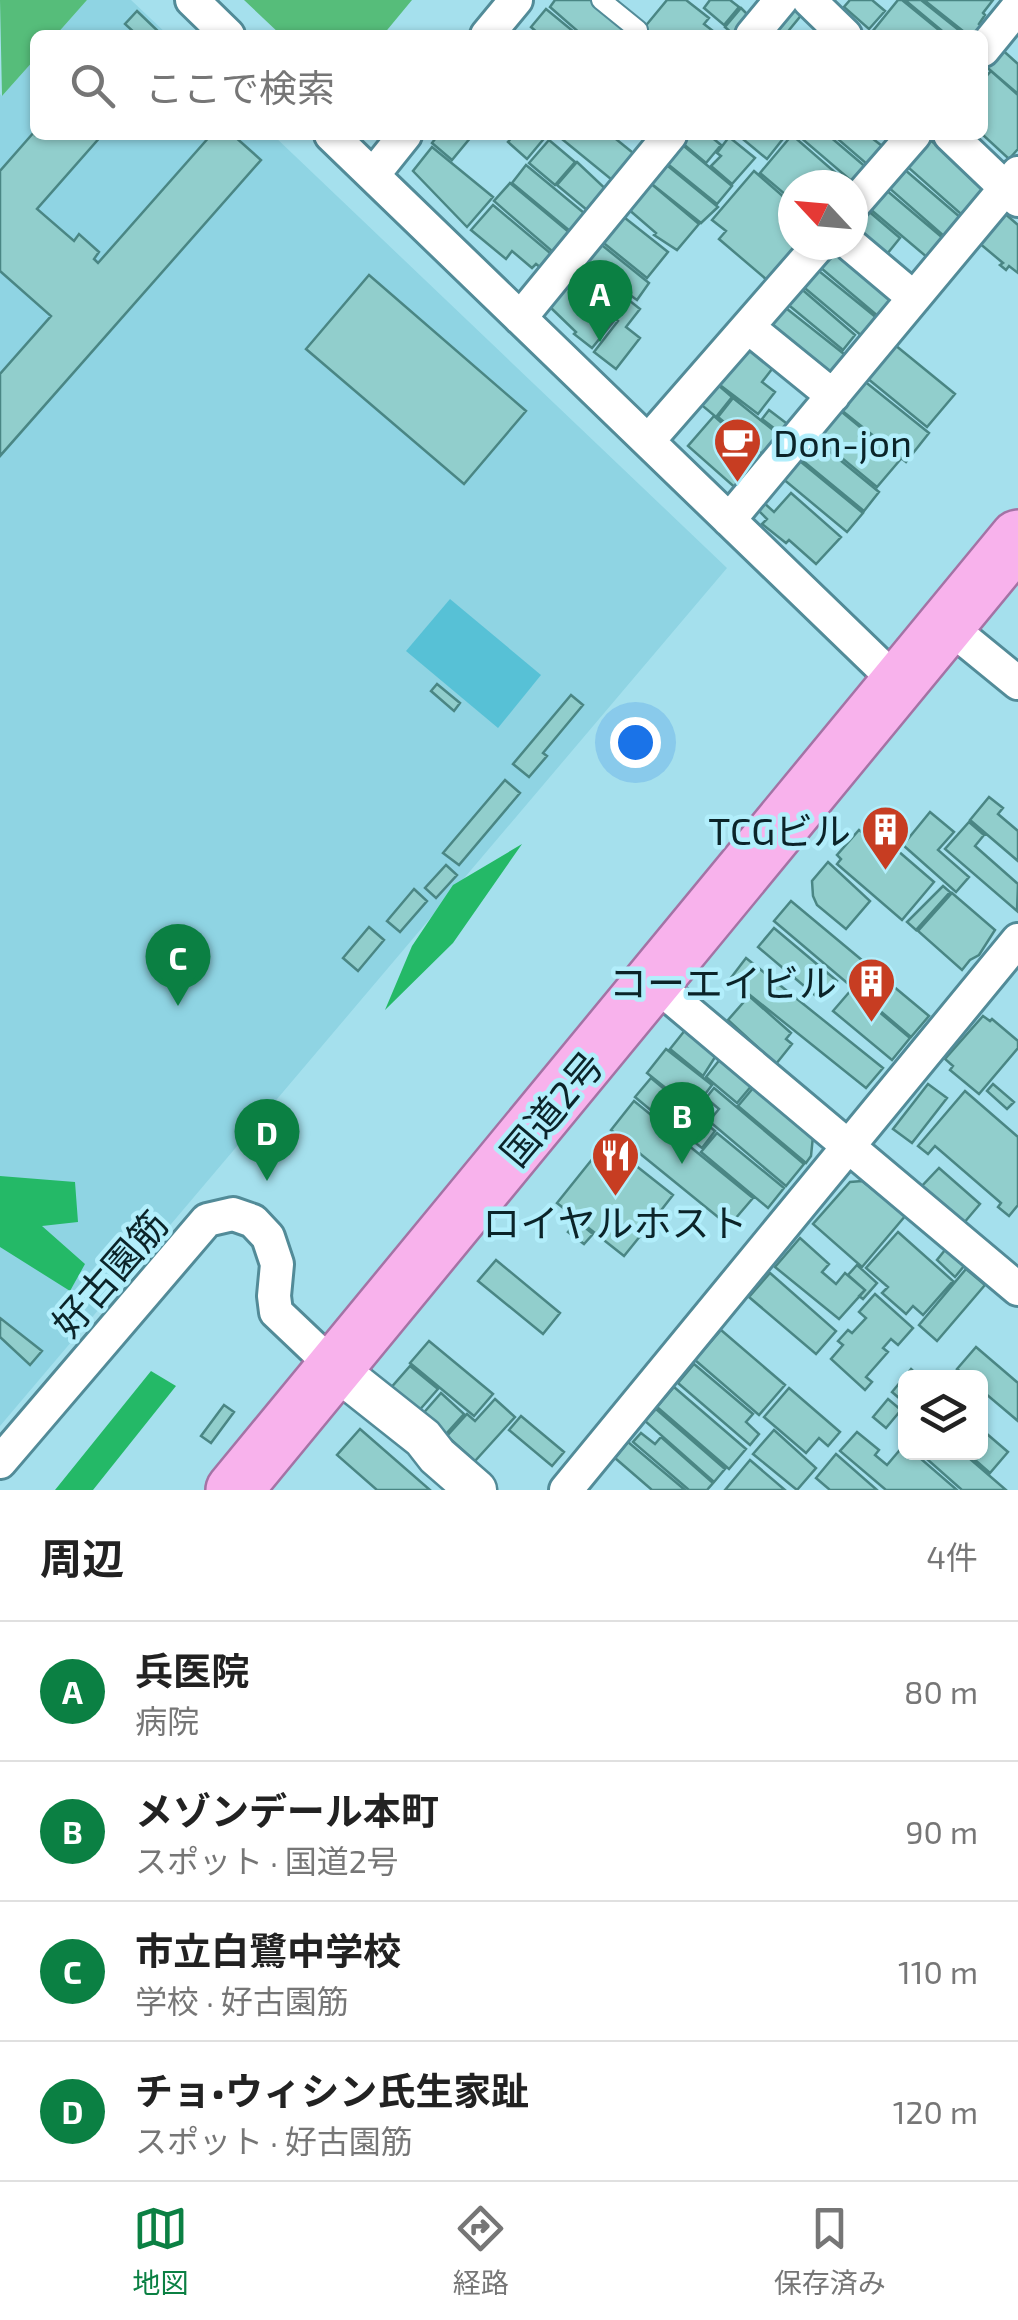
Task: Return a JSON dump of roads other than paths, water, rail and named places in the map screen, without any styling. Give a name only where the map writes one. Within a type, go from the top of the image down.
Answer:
[{"type":"highway","name":"国道2号","points":[[234,1490],[1018,538]]},
{"type":"street","points":[[192,0],[223,30]]},
{"type":"street","points":[[491,30],[516,0]]},
{"type":"street","points":[[756,30],[781,0]]},
{"type":"street","points":[[809,0],[841,30]]},
{"type":"street","points":[[988,44],[1018,7]]},
{"type":"street","points":[[336,140],[899,684]]},
{"type":"street","points":[[373,175],[401,140]]},
{"type":"street","points":[[520,318],[666,140]]},
{"type":"street","points":[[868,189],[910,140]]},
{"type":"street","points":[[729,520],[914,298],[1014,187],[956,140]]},
{"type":"street","points":[[868,259],[914,298]]},
{"type":"street","points":[[648,442],[806,260]]},
{"type":"street","points":[[748,327],[832,396]]},
{"type":"street","points":[[947,625],[1018,684]]},
{"type":"street","points":[[566,1490],[1018,940]]},
{"type":"street","points":[[654,983],[1018,1289]]},
{"type":"street","name":"好古園筋","points":[[0,1462],[207,1220],[232,1214],[253,1221],[268,1237],[277,1264],[276,1312],[336,1370]]},
{"type":"street","points":[[336,1370],[422,1438],[476,1490]]},
{"type":"lane","points":[[600,0],[638,30]]},
{"type":"place","name":"兵医院","points":[[600,342]]},
{"type":"place","name":"Don-jon","points":[[738,484]]},
{"type":"place","name":"TCGビル","points":[[886,872]]},
{"type":"place","name":"市立白鷺中学校","points":[[178,1006]]},
{"type":"place","name":"コーエイビル","points":[[872,1024]]},
{"type":"place","name":"メゾンデール本町","points":[[682,1164]]},
{"type":"place","name":"チョ•ウィシン氏生家趾","points":[[267,1181]]},
{"type":"place","name":"ロイヤルホスト","points":[[615,1198]]}]
